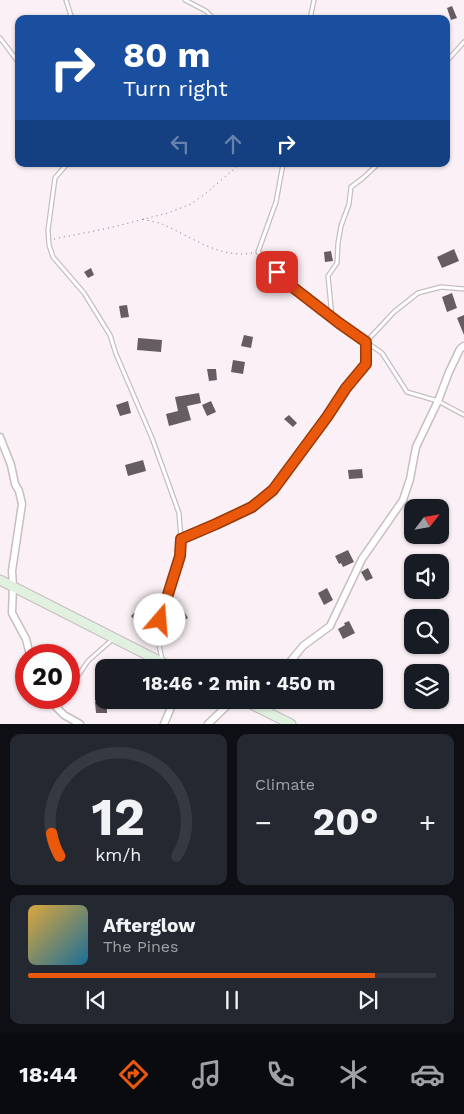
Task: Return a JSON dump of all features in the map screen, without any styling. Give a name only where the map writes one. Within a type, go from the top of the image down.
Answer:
[{"type":"street","points":[[292,659],[303,646],[330,626],[362,559],[403,500],[410,479],[416,447],[438,401],[449,372],[464,346]]},
{"type":"street","points":[[0,437],[11,465],[14,484],[19,491],[22,504],[12,571],[12,613],[27,644]]},
{"type":"street","points":[[0,580],[152,659]]},
{"type":"street","points":[[58,709],[64,716],[80,724]]},
{"type":"street","points":[[164,724],[170,709]]},
{"type":"street","points":[[208,724],[224,709]]},
{"type":"street","points":[[261,709],[291,724]]},
{"type":"lane","points":[[66,0],[71,15]]},
{"type":"lane","points":[[185,0],[210,15]]},
{"type":"lane","points":[[311,15],[314,0]]},
{"type":"lane","points":[[0,38],[15,57]]},
{"type":"lane","points":[[450,58],[464,42]]},
{"type":"lane","points":[[64,167],[55,178],[48,230],[48,241],[52,256],[84,293],[110,335],[116,354],[152,438],[179,513],[180,556],[160,620],[158,639],[162,659]]},
{"type":"lane","points":[[282,167],[276,202],[258,252],[286,282],[382,353],[407,392],[438,401],[464,414]]},
{"type":"lane","points":[[332,317],[328,276],[337,263],[341,226],[349,204],[351,187],[375,167]]},
{"type":"lane","points":[[181,539],[252,507],[273,490],[346,388],[366,364],[366,342],[394,312],[418,293],[440,287],[464,289]]},
{"type":"lane","points":[[80,673],[88,661],[114,638]]},
{"type":"path","points":[[48,241],[168,213],[191,204],[206,194],[237,167]]},
{"type":"path","points":[[142,219],[161,224],[191,239],[231,254],[242,255],[258,252]]},
{"type":"building","points":[[452,6],[457,18],[451,20],[447,8]]},
{"type":"building","points":[[454,249],[459,261],[442,268],[437,257]]},
{"type":"building","points":[[331,251],[333,261],[325,262],[324,252]]},
{"type":"building","points":[[91,268],[94,275],[88,278],[84,272]]},
{"type":"building","points":[[452,293],[457,308],[447,312],[442,297]]},
{"type":"building","points":[[127,305],[129,317],[121,318],[119,306]]},
{"type":"building","points":[[464,315],[464,335],[457,318]]},
{"type":"building","points":[[244,335],[253,337],[251,348],[241,346]]},
{"type":"building","points":[[138,338],[162,340],[161,352],[137,350]]},
{"type":"building","points":[[233,360],[245,362],[243,374],[231,372]]},
{"type":"building","points":[[207,369],[216,369],[217,380],[209,381]]},
{"type":"building","points":[[199,393],[201,403],[187,406],[191,420],[169,426],[166,414],[178,411],[175,397]]},
{"type":"building","points":[[128,401],[131,413],[120,416],[116,405]]},
{"type":"building","points":[[211,401],[216,412],[207,416],[202,405]]},
{"type":"building","points":[[289,415],[297,423],[293,427],[284,419]]},
{"type":"building","points":[[143,460],[146,471],[128,476],[125,465]]},
{"type":"building","points":[[362,469],[363,478],[349,479],[348,470]]},
{"type":"building","points":[[348,550],[354,562],[343,567],[335,556]]},
{"type":"building","points":[[368,568],[373,578],[366,581],[361,572]]},
{"type":"building","points":[[327,588],[333,600],[324,605],[318,593]]},
{"type":"building","points":[[152,595],[161,604],[141,627],[131,616]]},
{"type":"building","points":[[179,602],[188,618],[176,625],[172,619],[169,621],[165,613],[166,609]]},
{"type":"building","points":[[349,621],[355,633],[343,639],[338,629]]},
{"type":"building","points":[[96,709],[107,709],[107,713],[96,713]]},
{"type":"route","points":[[160,620],[180,556],[181,539],[252,507],[273,490],[346,388],[366,364],[366,342],[286,282],[277,272]]}]
